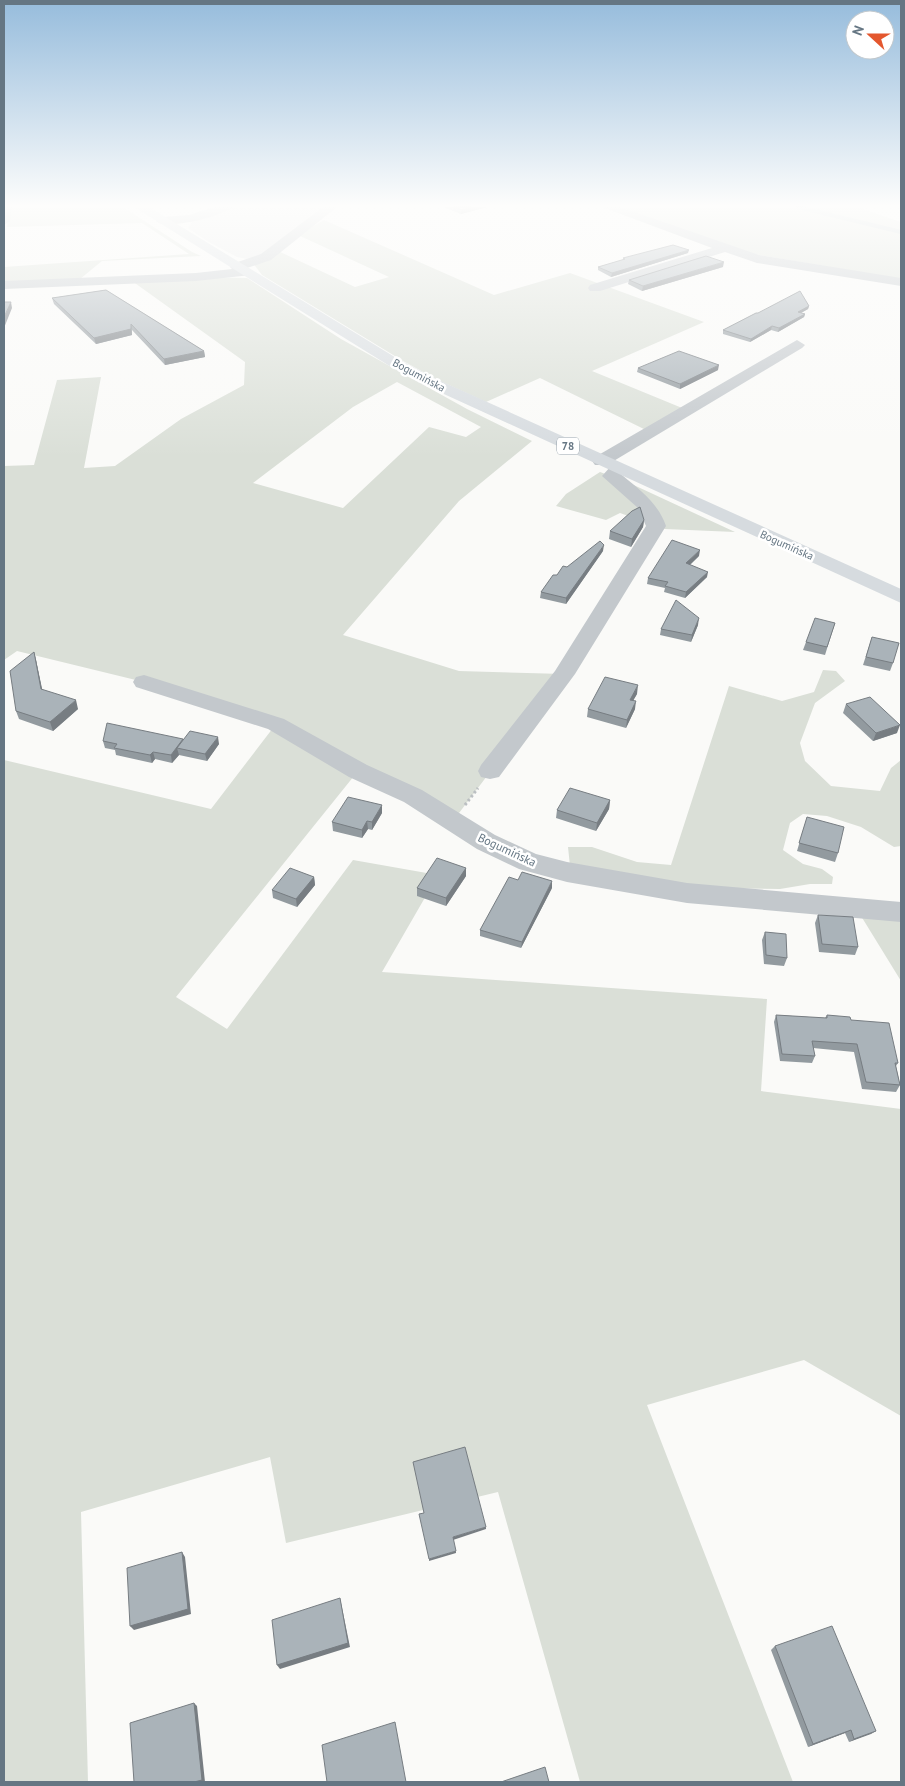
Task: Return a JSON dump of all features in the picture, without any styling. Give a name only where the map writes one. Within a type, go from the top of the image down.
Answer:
[{"type":"main road","name":"Bogumińska","points":[[275,290],[428,381],[901,597]]},
{"type":"street","points":[[490,771],[564,674],[656,526],[655,518],[644,503],[611,476],[609,465],[797,345]]},
{"type":"street","name":"Bogumińska","points":[[144,682],[276,724],[358,771],[413,796],[486,842],[528,862],[567,872],[687,893],[901,912]]},
{"type":"path","points":[[453,821],[490,771]]},
{"type":"shaded area","points":[[145,290],[266,290],[341,339],[467,409],[532,441],[459,501],[343,635],[459,671],[564,674],[453,821],[358,771],[176,997],[227,1029],[353,860],[438,875],[382,972],[767,999],[761,1091],[901,1109],[901,1416],[804,1360],[647,1405],[793,1782],[580,1782],[498,1492],[286,1543],[270,1457],[81,1512],[88,1782],[4,1782],[4,760],[211,809],[276,724],[144,682],[17,651],[4,660],[4,466],[34,465],[57,380],[101,377],[84,468],[115,466],[181,419],[244,385],[245,362]],"holes":[[[397,382],[481,427],[466,437],[429,427],[343,508],[253,483],[353,407]]]},
{"type":"shaded area","points":[[287,290],[483,290],[494,295],[510,290],[617,290],[704,322],[592,371],[687,410],[650,432],[540,378],[486,402],[438,380],[403,361]]},
{"type":"shaded area","points":[[600,472],[625,481],[735,532],[665,529],[620,513],[606,520],[556,506],[566,494]]},
{"type":"shaded area","points":[[823,670],[836,671],[845,681],[815,703],[800,743],[805,761],[831,786],[880,791],[891,768],[901,760],[901,846],[894,847],[861,827],[827,816],[803,814],[790,823],[783,850],[803,864],[822,869],[833,877],[832,884],[810,884],[780,889],[711,888],[570,866],[568,847],[592,847],[637,862],[671,865],[729,686],[782,701],[814,692]]},
{"type":"shaded area","points":[[861,916],[901,918],[901,981]]},
{"type":"building","points":[[107,290],[204,351],[164,359],[131,324],[131,329],[94,338],[52,298]]},
{"type":"building","points":[[800,291],[809,306],[798,312],[805,314],[779,328],[772,326],[751,339],[723,330],[758,313]]},
{"type":"building","points":[[4,302],[11,302],[4,317]]},
{"type":"building","points":[[679,351],[719,365],[680,384],[638,368]]},
{"type":"building","points":[[640,507],[644,520],[632,539],[610,531],[632,511]]},
{"type":"building","points":[[672,540],[700,550],[686,563],[708,572],[686,592],[665,586],[668,582],[648,578]]},
{"type":"building","points":[[600,541],[604,545],[566,598],[541,592],[553,575],[557,575],[563,566],[567,567]]},
{"type":"building","points":[[676,600],[699,618],[692,635],[661,629]]},
{"type":"building","points":[[815,618],[835,623],[827,647],[806,642]]},
{"type":"building","points":[[872,637],[899,643],[893,663],[866,657]]},
{"type":"building","points":[[34,652],[41,689],[76,700],[50,722],[16,711],[10,671]]},
{"type":"building","points":[[605,677],[638,685],[630,700],[636,701],[627,720],[588,709]]},
{"type":"building","points":[[870,697],[900,725],[876,733],[846,704]]},
{"type":"building","points":[[107,723],[183,739],[171,755],[153,752],[150,755],[114,748],[117,744],[103,741]]},
{"type":"building","points":[[190,731],[218,737],[205,754],[177,748]]},
{"type":"building","points":[[570,788],[610,800],[597,823],[557,810]]},
{"type":"building","points":[[348,797],[382,805],[372,822],[367,821],[362,830],[332,822]]},
{"type":"building","points":[[807,817],[844,827],[838,853],[799,843]]},
{"type":"building","points":[[437,858],[466,868],[446,898],[417,888]]},
{"type":"building","points":[[290,868],[314,877],[296,899],[272,890]]},
{"type":"building","points":[[522,872],[552,881],[522,942],[480,930],[509,877],[518,880]]},
{"type":"building","points":[[818,915],[853,917],[858,947],[822,944]]},
{"type":"building","points":[[765,932],[786,934],[787,958],[766,955]]},
{"type":"building","points":[[776,1015],[827,1018],[827,1015],[850,1017],[851,1020],[889,1023],[898,1063],[895,1063],[900,1085],[866,1082],[857,1044],[812,1041],[815,1056],[782,1054]]},
{"type":"building","points":[[465,1447],[486,1527],[453,1537],[456,1551],[429,1559],[419,1514],[424,1513],[413,1462]]},
{"type":"building","points":[[182,1552],[188,1609],[130,1626],[127,1568]]},
{"type":"building","points":[[340,1598],[348,1643],[277,1665],[272,1620]]},
{"type":"building","points":[[832,1626],[876,1731],[854,1739],[851,1730],[813,1744],[775,1646]]},
{"type":"building","points":[[194,1703],[202,1780],[194,1782],[134,1782],[130,1723]]},
{"type":"building","points":[[395,1722],[406,1782],[327,1782],[322,1745]]},
{"type":"building","points":[[545,1767],[549,1782],[501,1782]]}]
